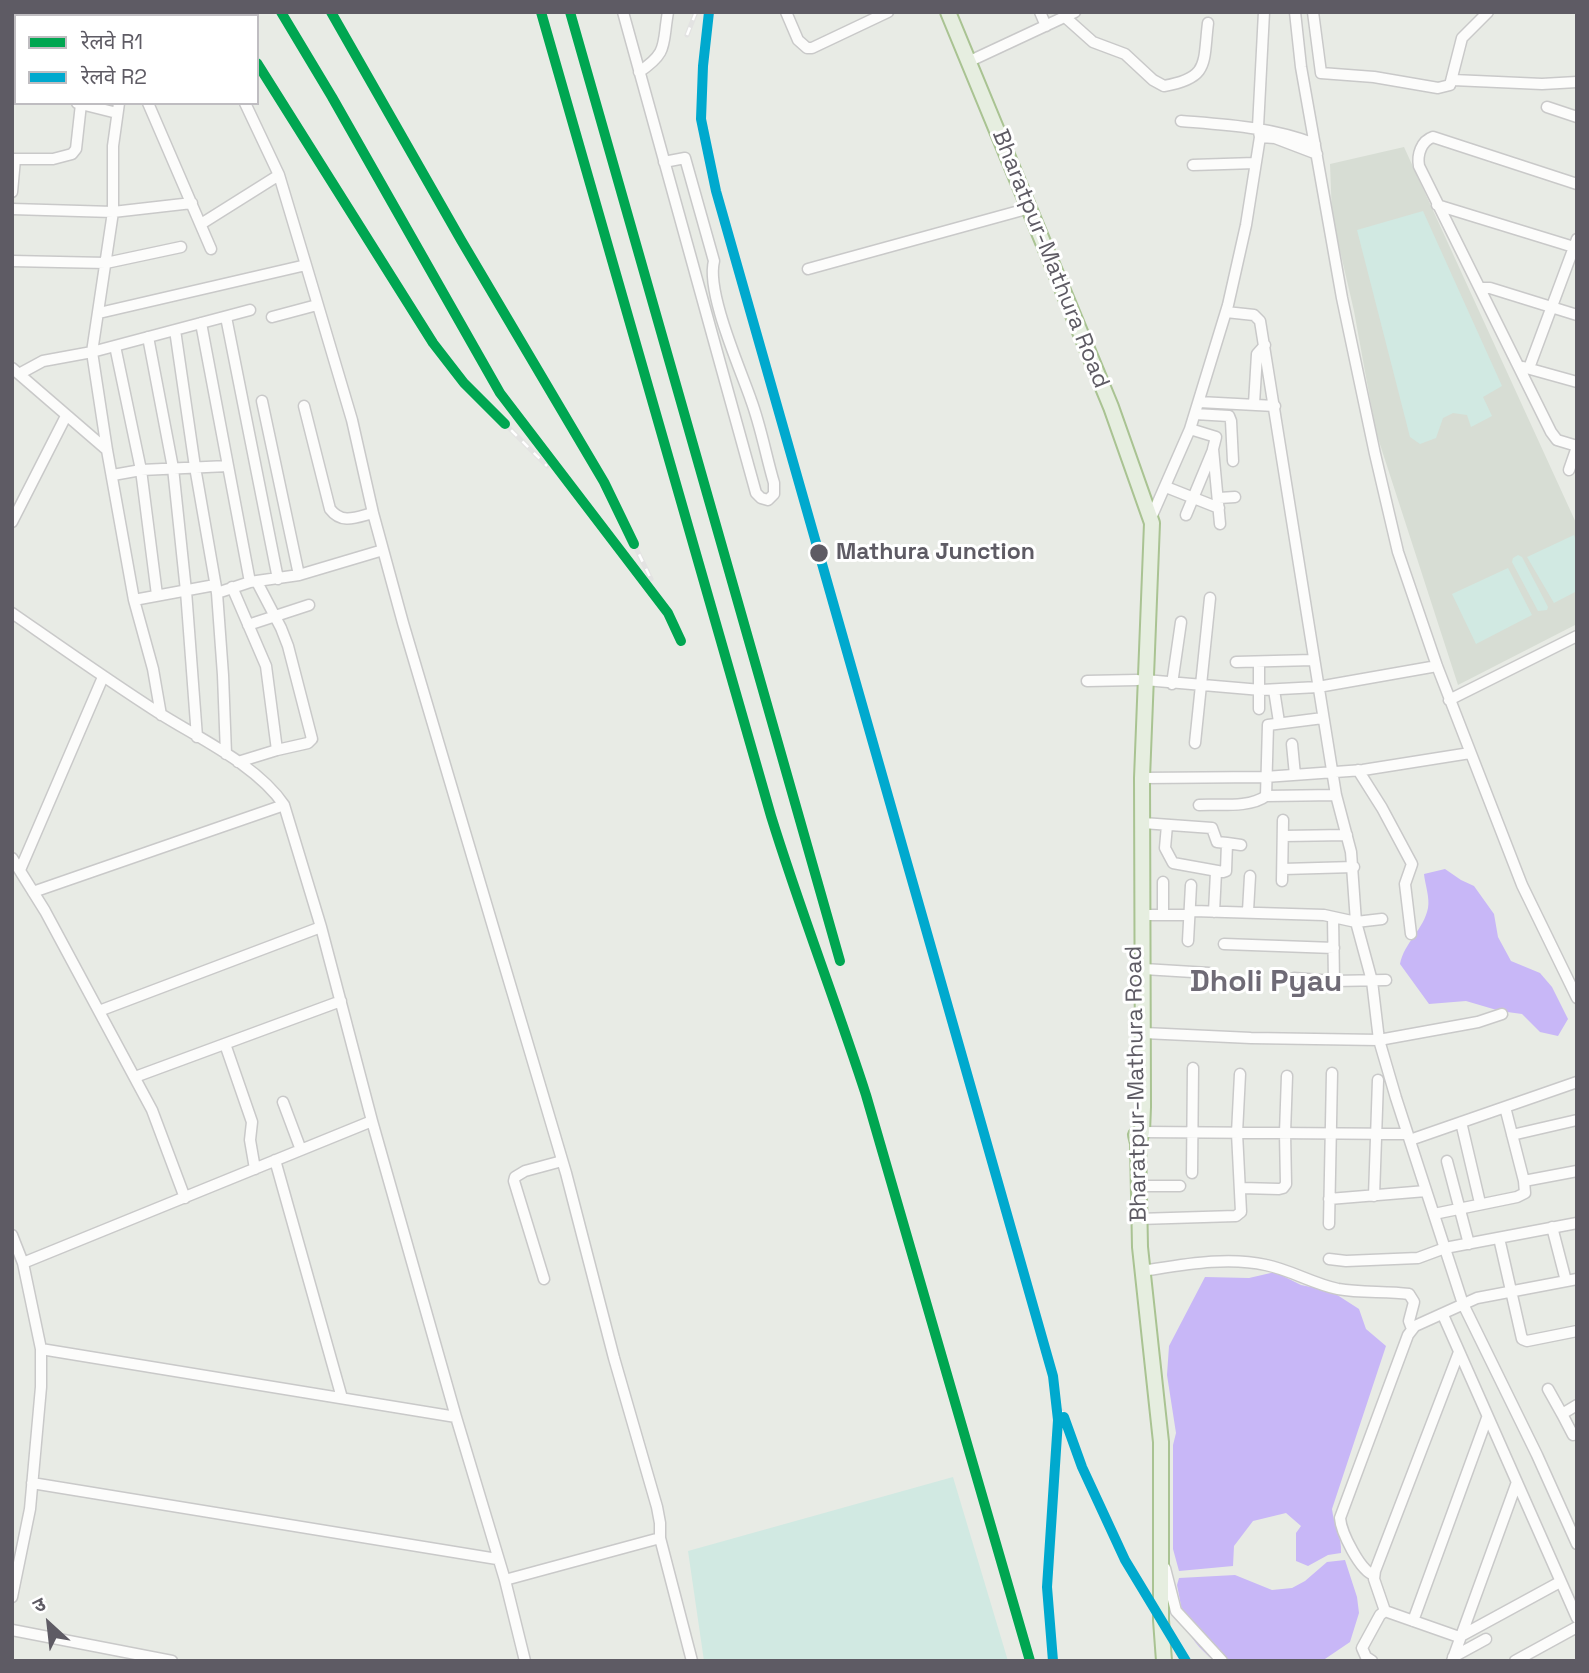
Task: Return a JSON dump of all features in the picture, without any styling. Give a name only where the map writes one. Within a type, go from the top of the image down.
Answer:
[{"type":"highway","name":"Bharatpur-Mathura Road","points":[[948,12],[1111,407],[1149,513],[1140,713],[1135,1129],[1140,1137]]},
{"type":"highway","name":"Bharatpur-Mathura Road","points":[[1140,713],[1143,823],[1139,844],[1144,915],[1144,1033],[1138,1219],[1161,1442],[1161,1620],[1164,1661]]},
{"type":"street","points":[[623,12],[639,72],[664,162],[756,492],[761,499],[768,500],[774,494],[774,483],[752,402],[718,299],[711,273],[714,261],[684,158],[664,162]]},
{"type":"street","points":[[639,72],[657,60],[662,51],[668,12]]},
{"type":"street","points":[[786,12],[798,40],[807,48],[812,48],[888,12]]},
{"type":"street","points":[[1040,12],[1046,26]]},
{"type":"street","points":[[1149,513],[1166,487],[1190,429],[1226,312],[1246,225],[1259,132],[1264,12]]},
{"type":"street","points":[[1295,12],[1301,67],[1342,298],[1374,454],[1398,551],[1449,700],[1522,885],[1577,998]]},
{"type":"street","points":[[1313,12],[1320,70],[1323,74],[1374,76],[1438,88],[1447,87],[1453,80],[1462,38],[1488,12]]},
{"type":"street","points":[[970,61],[1070,15],[1093,42],[1125,54],[1153,80],[1164,86],[1188,80],[1200,72],[1208,23]]},
{"type":"street","points":[[1453,80],[1542,84],[1577,82]]},
{"type":"street","points":[[12,191],[14,159],[53,159],[72,154],[76,149],[79,105]]},
{"type":"street","points":[[89,105],[118,108],[113,146],[113,212],[92,352],[134,600],[153,669],[161,715]]},
{"type":"street","points":[[149,105],[211,249]]},
{"type":"street","points":[[246,105],[279,175],[352,420],[383,550],[562,1161],[657,1507],[660,1538],[692,1661]]},
{"type":"street","points":[[1547,107],[1577,117]]},
{"type":"street","points":[[1181,121],[1259,132],[1316,149]]},
{"type":"street","points":[[1569,470],[1577,447],[1557,440],[1554,436],[1524,368],[1437,205],[1418,158],[1430,137],[1496,155],[1577,184]]},
{"type":"street","points":[[1193,165],[1255,163]]},
{"type":"street","points":[[201,224],[279,175]]},
{"type":"street","points":[[12,209],[113,212],[192,203]]},
{"type":"street","points":[[1437,205],[1576,244],[1552,308],[1524,368]]},
{"type":"street","points":[[808,269],[1030,208]]},
{"type":"street","points":[[12,261],[106,263],[181,247]]},
{"type":"street","points":[[99,313],[306,265]]},
{"type":"street","points":[[1480,288],[1490,288],[1577,315]]},
{"type":"street","points":[[272,317],[317,305]]},
{"type":"street","points":[[107,450],[16,371],[43,361],[92,352],[250,310]]},
{"type":"street","points":[[1226,312],[1258,317],[1265,345],[1313,660],[1336,795],[1354,867],[1356,922],[1372,981],[1379,1040],[1463,1304],[1577,1544]]},
{"type":"street","points":[[226,317],[278,579]]},
{"type":"street","points":[[201,323],[253,582],[288,646],[312,739],[308,743],[238,762]]},
{"type":"street","points":[[175,330],[216,589],[226,754]]},
{"type":"street","points":[[148,337],[173,468],[187,591],[197,737]]},
{"type":"street","points":[[1254,404],[1256,358],[1258,351],[1265,345]]},
{"type":"street","points":[[115,346],[141,470],[157,595]]},
{"type":"street","points":[[1524,368],[1577,382]]},
{"type":"street","points":[[262,401],[299,575]]},
{"type":"street","points":[[1199,402],[1275,406]]},
{"type":"street","points":[[304,406],[330,509],[337,516],[346,519],[373,513]]},
{"type":"street","points":[[1195,414],[1229,416],[1233,461]]},
{"type":"street","points":[[12,522],[66,416]]},
{"type":"street","points":[[1186,515],[1216,439],[1214,435],[1190,429]]},
{"type":"street","points":[[1213,449],[1220,524]]},
{"type":"street","points":[[113,475],[141,470],[228,466]]},
{"type":"street","points":[[1166,487],[1193,499],[1219,503],[1234,497]]},
{"type":"street","points":[[134,600],[299,575],[383,550]]},
{"type":"street","points":[[232,587],[266,666],[277,750]]},
{"type":"street","points":[[1195,743],[1210,598]]},
{"type":"street","points":[[248,625],[309,605]]},
{"type":"street","points":[[12,614],[161,715],[238,762],[276,794],[284,805],[321,927],[372,1121],[456,1418],[505,1580],[525,1661]]},
{"type":"street","points":[[1172,684],[1181,622]]},
{"type":"street","points":[[1449,700],[1577,636]]},
{"type":"street","points":[[1236,662],[1313,660]]},
{"type":"street","points":[[1259,663],[1259,709]]},
{"type":"street","points":[[1087,681],[1141,680],[1200,687],[1274,690],[1318,687],[1437,666]]},
{"type":"street","points":[[20,870],[103,677]]},
{"type":"street","points":[[1274,690],[1279,722]]},
{"type":"street","points":[[1266,796],[1267,727],[1270,723],[1323,718]]},
{"type":"street","points":[[1292,744],[1295,775]]},
{"type":"street","points":[[1142,778],[1295,775],[1358,770],[1470,753]]},
{"type":"street","points":[[1358,770],[1412,864],[1405,884],[1411,934]]},
{"type":"street","points":[[1199,805],[1254,802],[1266,796],[1336,795]]},
{"type":"street","points":[[33,892],[284,805]]},
{"type":"street","points":[[1282,881],[1283,820]]},
{"type":"street","points":[[1143,823],[1212,828],[1217,842],[1241,845]]},
{"type":"street","points":[[1167,825],[1165,848],[1173,863],[1223,872],[1227,869],[1227,843]]},
{"type":"street","points":[[1283,836],[1347,835]]},
{"type":"street","points":[[12,858],[152,1110],[185,1198]]},
{"type":"street","points":[[1283,869],[1354,867]]},
{"type":"street","points":[[1214,912],[1216,872]]},
{"type":"street","points":[[1248,911],[1250,876]]},
{"type":"street","points":[[1163,882],[1163,915]]},
{"type":"street","points":[[1188,941],[1191,885]]},
{"type":"street","points":[[1144,915],[1248,911],[1333,917],[1356,922],[1382,919]]},
{"type":"street","points":[[1333,917],[1334,981]]},
{"type":"street","points":[[99,1011],[321,927]]},
{"type":"street","points":[[1224,944],[1334,947]]},
{"type":"street","points":[[1144,969],[1209,973]]},
{"type":"street","points":[[1294,978],[1334,981],[1386,980]]},
{"type":"street","points":[[135,1077],[341,1001]]},
{"type":"street","points":[[1144,1033],[1379,1040],[1478,1022],[1502,1014]]},
{"type":"street","points":[[225,1044],[252,1122],[250,1140],[255,1169]]},
{"type":"street","points":[[1192,1172],[1193,1068]]},
{"type":"street","points":[[1329,1224],[1332,1073]]},
{"type":"street","points":[[1138,1219],[1236,1216],[1241,1212],[1237,1133],[1240,1074]]},
{"type":"street","points":[[1241,1188],[1279,1189],[1285,1186],[1287,1076]]},
{"type":"street","points":[[1374,1196],[1378,1080]]},
{"type":"street","points":[[1140,1137],[1193,1133],[1332,1133],[1409,1137],[1577,1082]]},
{"type":"street","points":[[283,1102],[301,1150]]},
{"type":"street","points":[[1434,1214],[1522,1196],[1525,1193],[1505,1107]]},
{"type":"street","points":[[1512,1135],[1577,1120]]},
{"type":"street","points":[[23,1263],[372,1121]]},
{"type":"street","points":[[1461,1122],[1480,1203]]},
{"type":"street","points":[[275,1160],[342,1398]]},
{"type":"street","points":[[544,1279],[514,1181],[518,1174],[525,1171],[562,1161]]},
{"type":"street","points":[[1447,1161],[1469,1244]]},
{"type":"street","points":[[1524,1181],[1577,1171]]},
{"type":"street","points":[[1138,1186],[1180,1186]]},
{"type":"street","points":[[1329,1199],[1426,1191]]},
{"type":"street","points":[[1329,1259],[1346,1261],[1418,1258],[1445,1248],[1577,1223]]},
{"type":"street","points":[[1374,1575],[1368,1573],[1355,1555],[1340,1518],[1408,1335],[1412,1329],[1463,1304],[1512,1290],[1571,1280],[1552,1227]]},
{"type":"street","points":[[12,1235],[23,1263],[41,1349],[39,1423],[30,1509],[12,1597]]},
{"type":"street","points":[[1499,1238],[1522,1339],[1527,1341],[1577,1331]]},
{"type":"street","points":[[1142,1271],[1192,1263],[1238,1261],[1268,1265],[1299,1278],[1336,1288],[1409,1294],[1415,1302],[1409,1321],[1412,1329]]},
{"type":"street","points":[[1443,1315],[1577,1618]]},
{"type":"street","points":[[41,1349],[456,1418]]},
{"type":"street","points":[[1385,1611],[1374,1575],[1459,1352]]},
{"type":"street","points":[[1548,1389],[1573,1435]]},
{"type":"street","points":[[1562,1414],[1577,1405]]},
{"type":"street","points":[[1413,1620],[1487,1418]]},
{"type":"street","points":[[1453,1659],[1517,1482]]},
{"type":"street","points":[[32,1483],[497,1559]]},
{"type":"street","points":[[505,1580],[660,1538]]},
{"type":"street","points":[[1162,1558],[1176,1611],[1222,1661]]},
{"type":"street","points":[[1385,1611],[1460,1637],[1560,1582]]},
{"type":"street","points":[[1372,1661],[1366,1657],[1362,1648],[1380,1615],[1385,1611]]},
{"type":"street","points":[[1515,1661],[1577,1627]]},
{"type":"street","points":[[12,1630],[172,1661]]},
{"type":"street","points":[[1453,1659],[1486,1639]]},
{"type":"shaded area","points":[[1404,147],[1577,525],[1577,624],[1458,685],[1376,432],[1354,311],[1332,216],[1330,164]]},
{"type":"shaded area","points":[[1423,211],[1502,386],[1483,397],[1492,416],[1471,427],[1467,415],[1453,413],[1443,418],[1436,438],[1420,444],[1410,437],[1357,230]]},
{"type":"shaded area","points":[[1574,535],[1577,544],[1577,591],[1554,603],[1527,557]]},
{"type":"shaded area","points":[[1518,555],[1522,557],[1548,607],[1547,610],[1538,611],[1512,562]]},
{"type":"shaded area","points":[[1508,568],[1532,615],[1476,644],[1452,594]]},
{"type":"shaded area","points":[[1445,869],[1474,886],[1494,914],[1498,937],[1511,961],[1540,973],[1552,987],[1568,1019],[1558,1036],[1540,1032],[1522,1014],[1466,1001],[1429,1004],[1400,964],[1426,916],[1428,895],[1424,874]]},
{"type":"shaded area","points":[[1275,1272],[1301,1285],[1331,1291],[1359,1309],[1366,1329],[1386,1346],[1332,1509],[1341,1553],[1328,1555],[1308,1566],[1296,1561],[1296,1533],[1301,1526],[1286,1513],[1253,1521],[1234,1546],[1233,1566],[1179,1571],[1173,1549],[1173,1445],[1176,1433],[1167,1375],[1169,1346],[1205,1277],[1249,1278]]},
{"type":"shaded area","points":[[953,1477],[1008,1661],[704,1661],[688,1551]]},
{"type":"shaded area","points":[[1345,1560],[1357,1597],[1359,1613],[1350,1642],[1322,1661],[1214,1661],[1196,1643],[1186,1627],[1177,1585],[1179,1578],[1235,1575],[1272,1590],[1292,1588],[1305,1581],[1327,1562]]},
{"type":"railway","points":[[281,12],[500,393],[668,613],[681,641]]},
{"type":"railway","points":[[331,12],[461,240],[604,482],[651,579]]},
{"type":"railway","points":[[687,35],[696,12]]},
{"type":"railway","points":[[709,12],[701,119],[716,191],[1053,1376],[1058,1420],[1047,1587],[1053,1661]]},
{"type":"railway","points":[[259,66],[433,343],[464,383],[547,466]]},
{"type":"railway","points":[[1062,1411],[1084,1477],[1099,1509],[1132,1571],[1186,1661]]},
{"type":"rail line","name":"R1","points":[[281,12],[500,393],[668,613],[681,641]]},
{"type":"rail line","name":"R1","points":[[331,12],[461,240],[604,482],[634,544]]},
{"type":"rail line","name":"R1","points":[[541,12],[771,816],[866,1095],[1030,1661]]},
{"type":"rail line","name":"R1","points":[[570,12],[840,961]]},
{"type":"rail line","name":"R2","points":[[709,12],[701,119],[716,191],[1053,1376],[1058,1420],[1047,1587],[1053,1661]]},
{"type":"rail line","name":"R1","points":[[259,66],[433,343],[464,383],[505,424]]},
{"type":"rail line","name":"R2","points":[[1064,1417],[1082,1467],[1125,1560],[1186,1661]]},
{"type":"place","name":"Mathura Junction","points":[[819,553]]},
{"type":"district","name":"Dholi Pyau","points":[[1266,983]]}]
